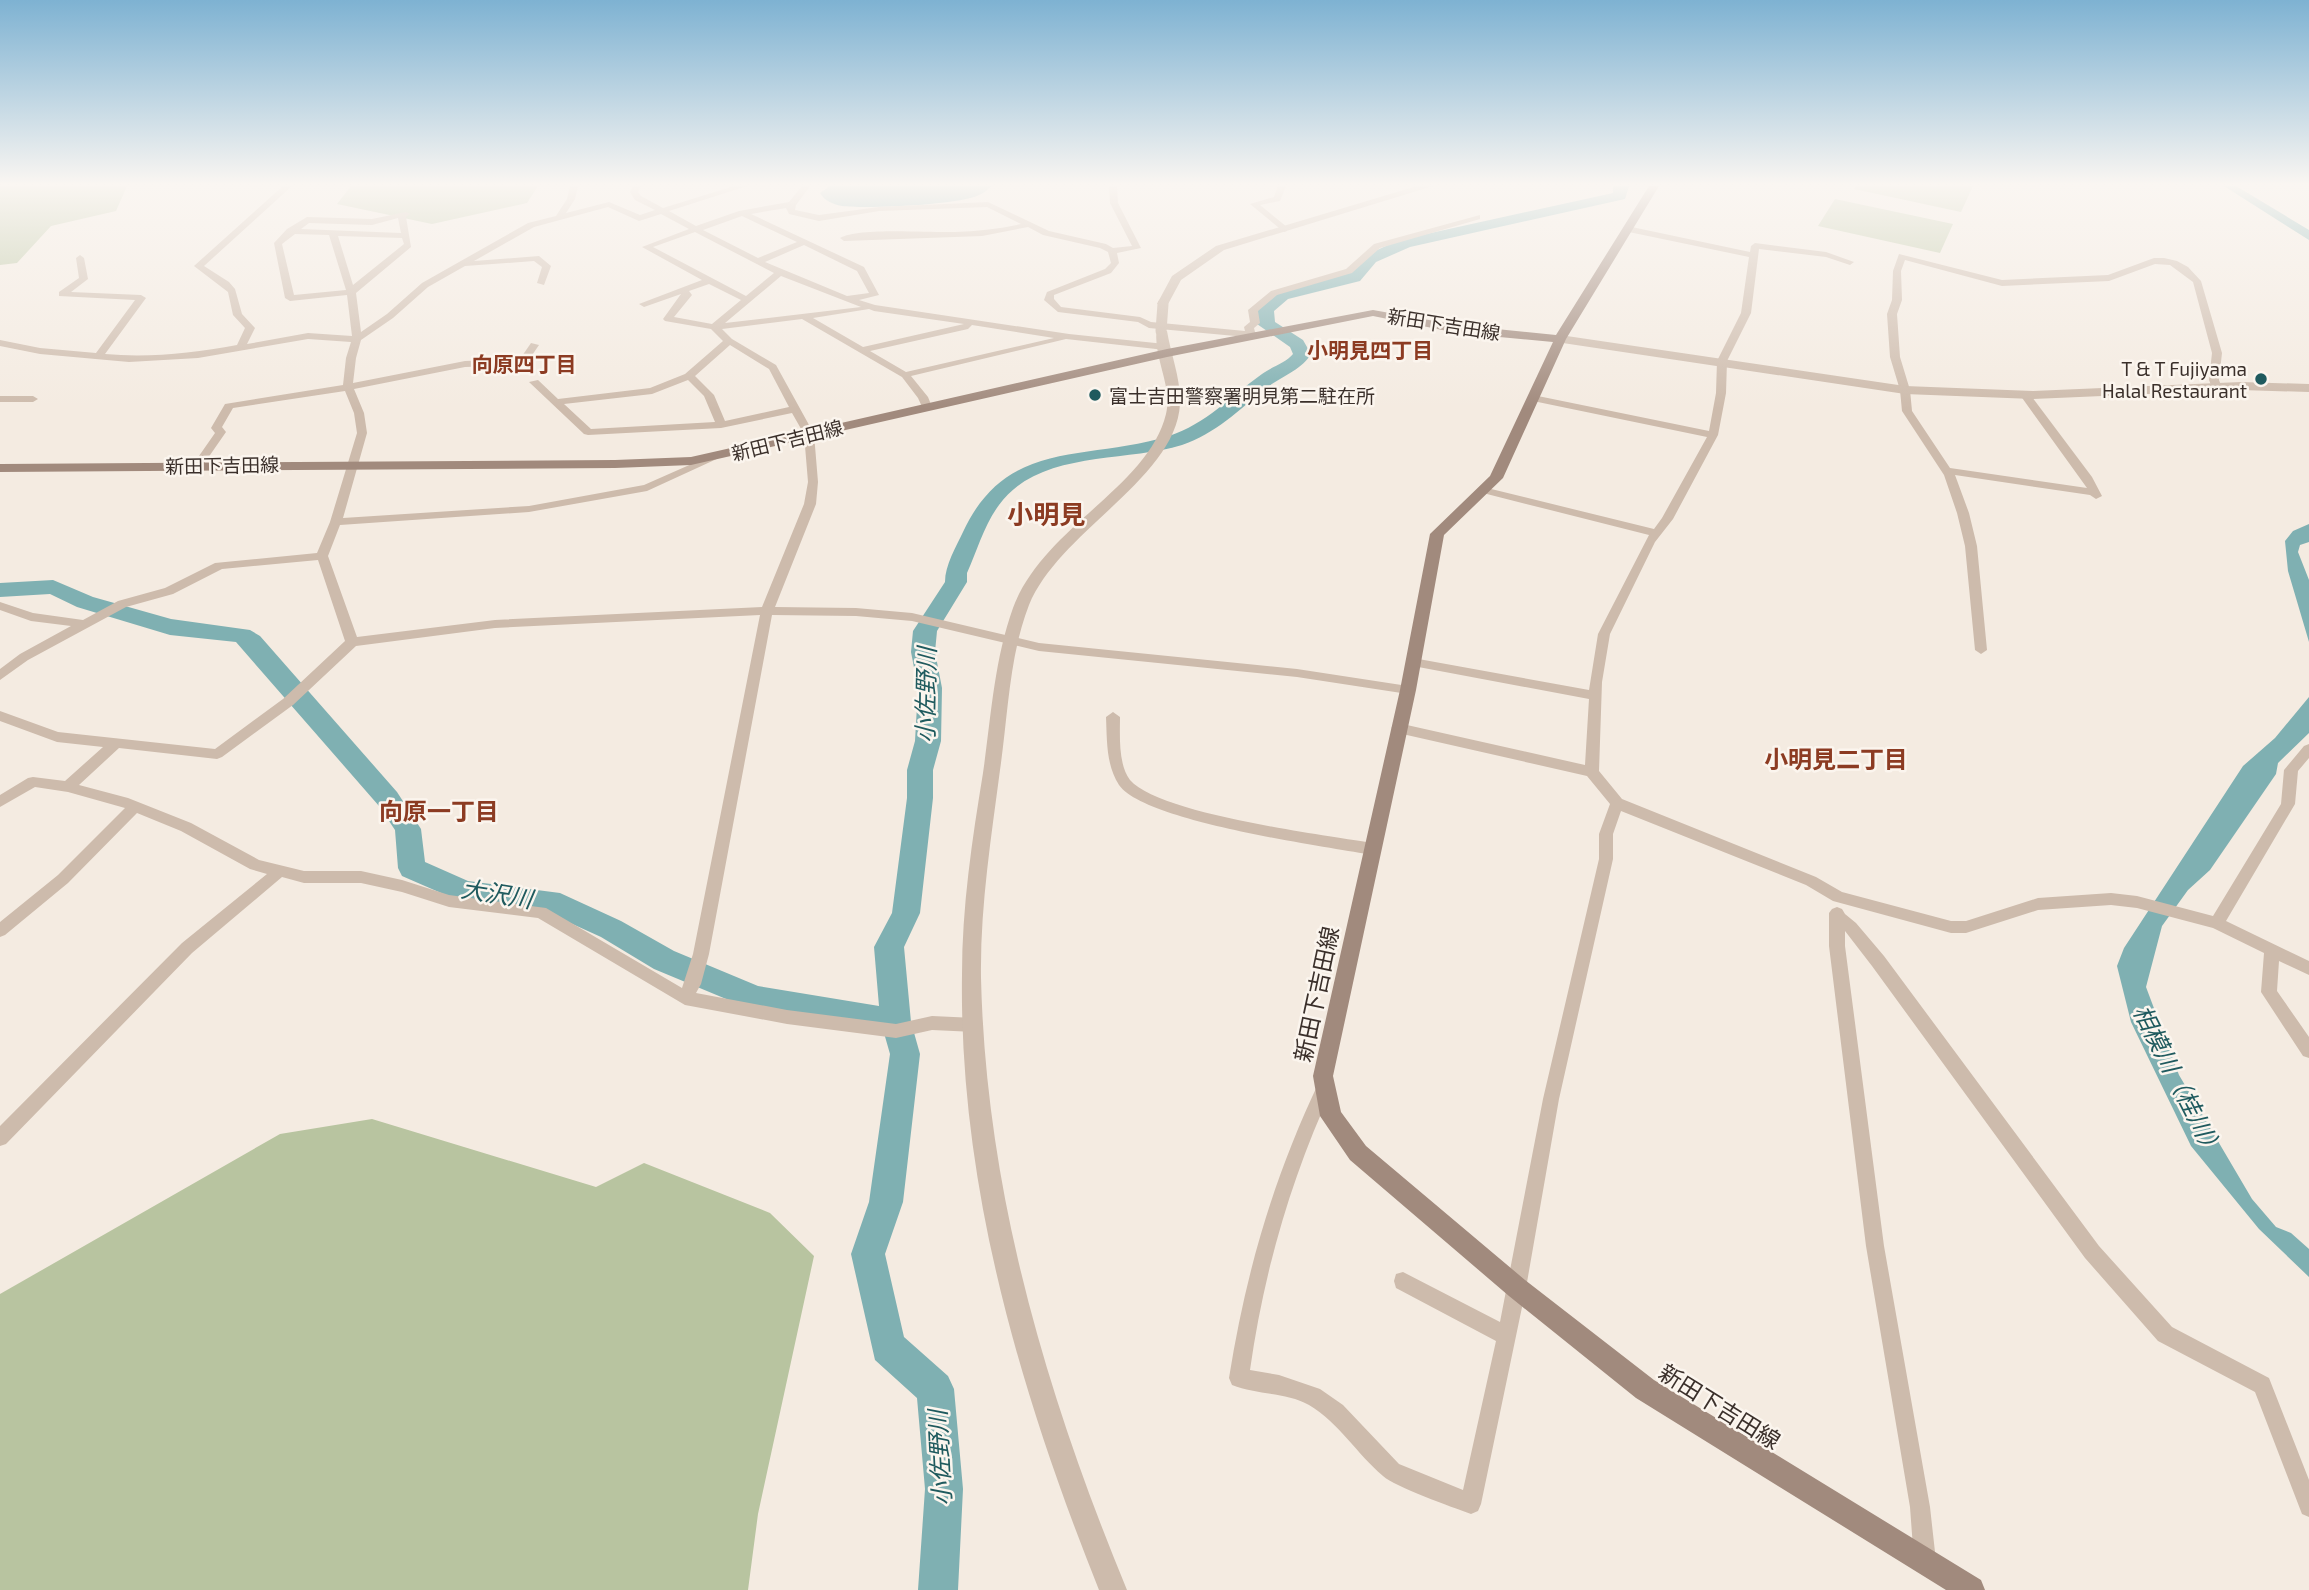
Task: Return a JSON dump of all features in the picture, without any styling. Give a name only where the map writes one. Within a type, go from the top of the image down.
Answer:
[{"type":"main road","name":"新田下吉田線","points":[[1608,260],[1560,340],[1496,478],[1437,534],[1408,690],[1326,1063],[1325,1087],[1331,1116],[1357,1153],[1517,1288],[1645,1389],[1971,1590]]},
{"type":"main road","name":"新田下吉田線","points":[[0,468],[615,464],[716,457],[1166,350],[1373,313],[1445,327],[1560,340]]},
{"type":"street","points":[[80,260],[84,279],[62,294],[141,298],[100,354]]},
{"type":"street","points":[[205,260],[198,266],[232,291],[238,314],[250,328],[240,348]]},
{"type":"street","points":[[282,260],[290,298],[351,292],[390,260]]},
{"type":"street","points":[[341,260],[351,292],[357,339],[351,358],[348,387],[359,413],[362,433],[350,464],[336,522],[322,556],[352,642]]},
{"type":"street","points":[[0,343],[40,351],[100,354],[129,359],[198,355],[308,336],[357,339],[425,285],[468,260]]},
{"type":"street","points":[[461,264],[509,260]]},
{"type":"street","points":[[539,260],[547,266],[541,283]]},
{"type":"street","points":[[670,260],[745,299]]},
{"type":"street","points":[[753,260],[843,299],[874,308],[1166,350]]},
{"type":"street","points":[[757,262],[761,260]]},
{"type":"street","points":[[843,260],[861,269],[874,295],[843,299]]},
{"type":"street","points":[[1114,260],[1108,271],[1053,292],[1049,300],[1058,309],[1140,320],[1149,325],[1254,334]]},
{"type":"street","points":[[1113,1590],[1042,1400],[1007,1269],[985,1152],[978,1093],[975,890],[1010,640],[1023,600],[1042,566],[1066,536],[1147,463],[1163,440],[1172,416],[1174,391],[1161,331],[1163,304],[1176,278],[1199,260]]},
{"type":"street","points":[[1254,334],[1250,327],[1255,323],[1254,310],[1274,293],[1349,271],[1359,260]]},
{"type":"street","points":[[1592,772],[1596,682],[1604,634],[1713,435],[1721,393],[1722,361],[1746,313],[1752,260]]},
{"type":"street","points":[[1844,260],[1850,262]]},
{"type":"street","points":[[1901,260],[1897,271],[1897,300],[1892,314],[1895,356],[1905,390],[1907,411],[1946,471],[1963,513],[1970,546],[1981,650]]},
{"type":"street","points":[[1917,260],[2002,282],[2109,278],[2126,274],[2151,260]]},
{"type":"street","points":[[2165,260],[2189,273],[2197,281],[2217,353],[2214,380],[2217,388]]},
{"type":"street","points":[[1955,271],[1971,262]]},
{"type":"street","points":[[714,327],[780,273]]},
{"type":"street","points":[[644,304],[708,281]]},
{"type":"street","points":[[683,290],[687,295],[668,319],[714,327],[874,308]]},
{"type":"street","points":[[803,316],[905,375],[923,397],[926,407]]},
{"type":"street","points":[[860,350],[979,323]]},
{"type":"street","points":[[689,991],[701,954],[767,611],[810,503],[813,482],[809,434],[773,367],[729,341],[714,327]]},
{"type":"street","points":[[905,375],[1069,337]]},
{"type":"street","points":[[1560,340],[1722,361],[1905,390],[2025,395],[2217,388],[2309,388]]},
{"type":"street","points":[[556,402],[652,391],[689,376],[729,341]]},
{"type":"street","points":[[197,466],[221,432],[216,428],[229,406],[348,387],[466,363],[523,362],[534,345]]},
{"type":"street","points":[[689,376],[709,395],[722,425]]},
{"type":"street","points":[[534,382],[588,432],[722,425],[795,409]]},
{"type":"street","points":[[1946,471],[2095,495],[2088,479],[2025,395]]},
{"type":"street","points":[[0,400],[33,398]]},
{"type":"street","points":[[1533,398],[1713,435]]},
{"type":"street","points":[[336,522],[529,509],[648,488],[716,457]]},
{"type":"street","points":[[1483,490],[1657,533]]},
{"type":"street","points":[[0,676],[24,657],[122,604],[169,591],[219,566],[322,556]]},
{"type":"street","points":[[0,606],[32,617],[90,621]]},
{"type":"street","points":[[0,716],[57,737],[218,754],[288,702],[352,642],[495,624],[767,611],[912,617],[1039,647],[1297,674],[1408,690]]},
{"type":"street","points":[[1413,662],[1597,696]]},
{"type":"street","points":[[1113,717],[1118,769],[1128,786],[1138,794],[1200,817],[1372,849]]},
{"type":"street","points":[[1398,728],[1592,772],[1616,803],[1774,865],[1811,881],[1838,897],[1951,927],[1966,927],[2038,904],[2111,899],[2137,902],[2217,923],[2309,968]]},
{"type":"street","points":[[68,787],[117,743]]},
{"type":"street","points":[[2217,923],[2288,804],[2291,771],[2309,749]]},
{"type":"street","points":[[0,802],[26,783],[68,787],[135,807],[186,827],[255,866],[304,877],[361,877],[402,886],[449,901],[541,912],[689,991],[787,1017],[896,1031],[932,1024],[975,1025]]},
{"type":"street","points":[[1325,1087],[1288,1171],[1267,1234],[1249,1303],[1239,1378],[1313,1396],[1336,1412],[1391,1471],[1471,1504],[1517,1288],[1551,1099],[1606,859],[1606,835],[1616,803]]},
{"type":"street","points":[[0,930],[63,879],[135,807]]},
{"type":"street","points":[[0,1138],[187,948],[280,871]]},
{"type":"street","points":[[1838,897],[1837,946],[1875,1246],[1920,1507],[1925,1561]]},
{"type":"street","points":[[1837,917],[1851,927],[1878,961],[2092,1252],[2165,1334],[2262,1385],[2309,1507]]},
{"type":"street","points":[[2272,950],[2269,992],[2309,1051]]},
{"type":"street","points":[[1403,1281],[1507,1335]]},
{"type":"green space","points":[[0,260],[20,260],[17,263],[0,265]]},
{"type":"green space","points":[[372,1119],[596,1187],[644,1163],[770,1213],[814,1256],[758,1514],[748,1590],[0,1590],[0,1294],[280,1134]]},
{"type":"water","points":[[2309,524],[2309,542],[2300,545],[2298,552],[2309,580],[2309,642],[2288,571],[2285,541],[2293,531]]},
{"type":"water","name":"相模川（桂川）","points":[[2309,697],[2309,733],[2278,763],[2276,774],[2210,870],[2188,890],[2162,926],[2146,987],[2179,1075],[2252,1199],[2276,1227],[2291,1233],[2309,1249],[2309,1277],[2259,1229],[2191,1146],[2131,1022],[2117,966],[2124,948],[2243,766],[2275,738]]},
{"type":"waterway","name":"小佐野川","points":[[896,1022],[889,947],[906,913],[915,821],[920,798],[920,770],[928,741],[930,688],[923,652],[925,631],[956,582],[956,573],[974,531],[991,501],[1018,477],[1041,466],[1175,440],[1211,423],[1259,384],[1298,361],[1302,354],[1297,344],[1266,324],[1265,310],[1282,295],[1354,277],[1369,260]]},
{"type":"waterway","name":"大沢川","points":[[0,590],[53,587],[85,602],[170,627],[242,635],[252,642],[367,778],[388,799],[408,829],[412,868],[464,892],[550,901],[611,929],[664,960],[755,998],[896,1022]]},
{"type":"waterway","name":"小佐野川","points":[[896,1022],[905,1054],[886,1202],[868,1254],[888,1347],[935,1389],[944,1489],[938,1590]]},
{"type":"place","name":"T & T Fujiyama Halal Restaurant","points":[[2261,379]]},
{"type":"place","name":"富士吉田警察署明見第二駐在所","points":[[1095,395]]},
{"type":"district","name":"小明見四丁目","points":[[1370,349]]},
{"type":"district","name":"向原四丁目","points":[[524,363]]},
{"type":"district","name":"小明見","points":[[1046,513]]},
{"type":"district","name":"小明見二丁目","points":[[1836,758]]},
{"type":"district","name":"向原一丁目","points":[[439,810]]}]
